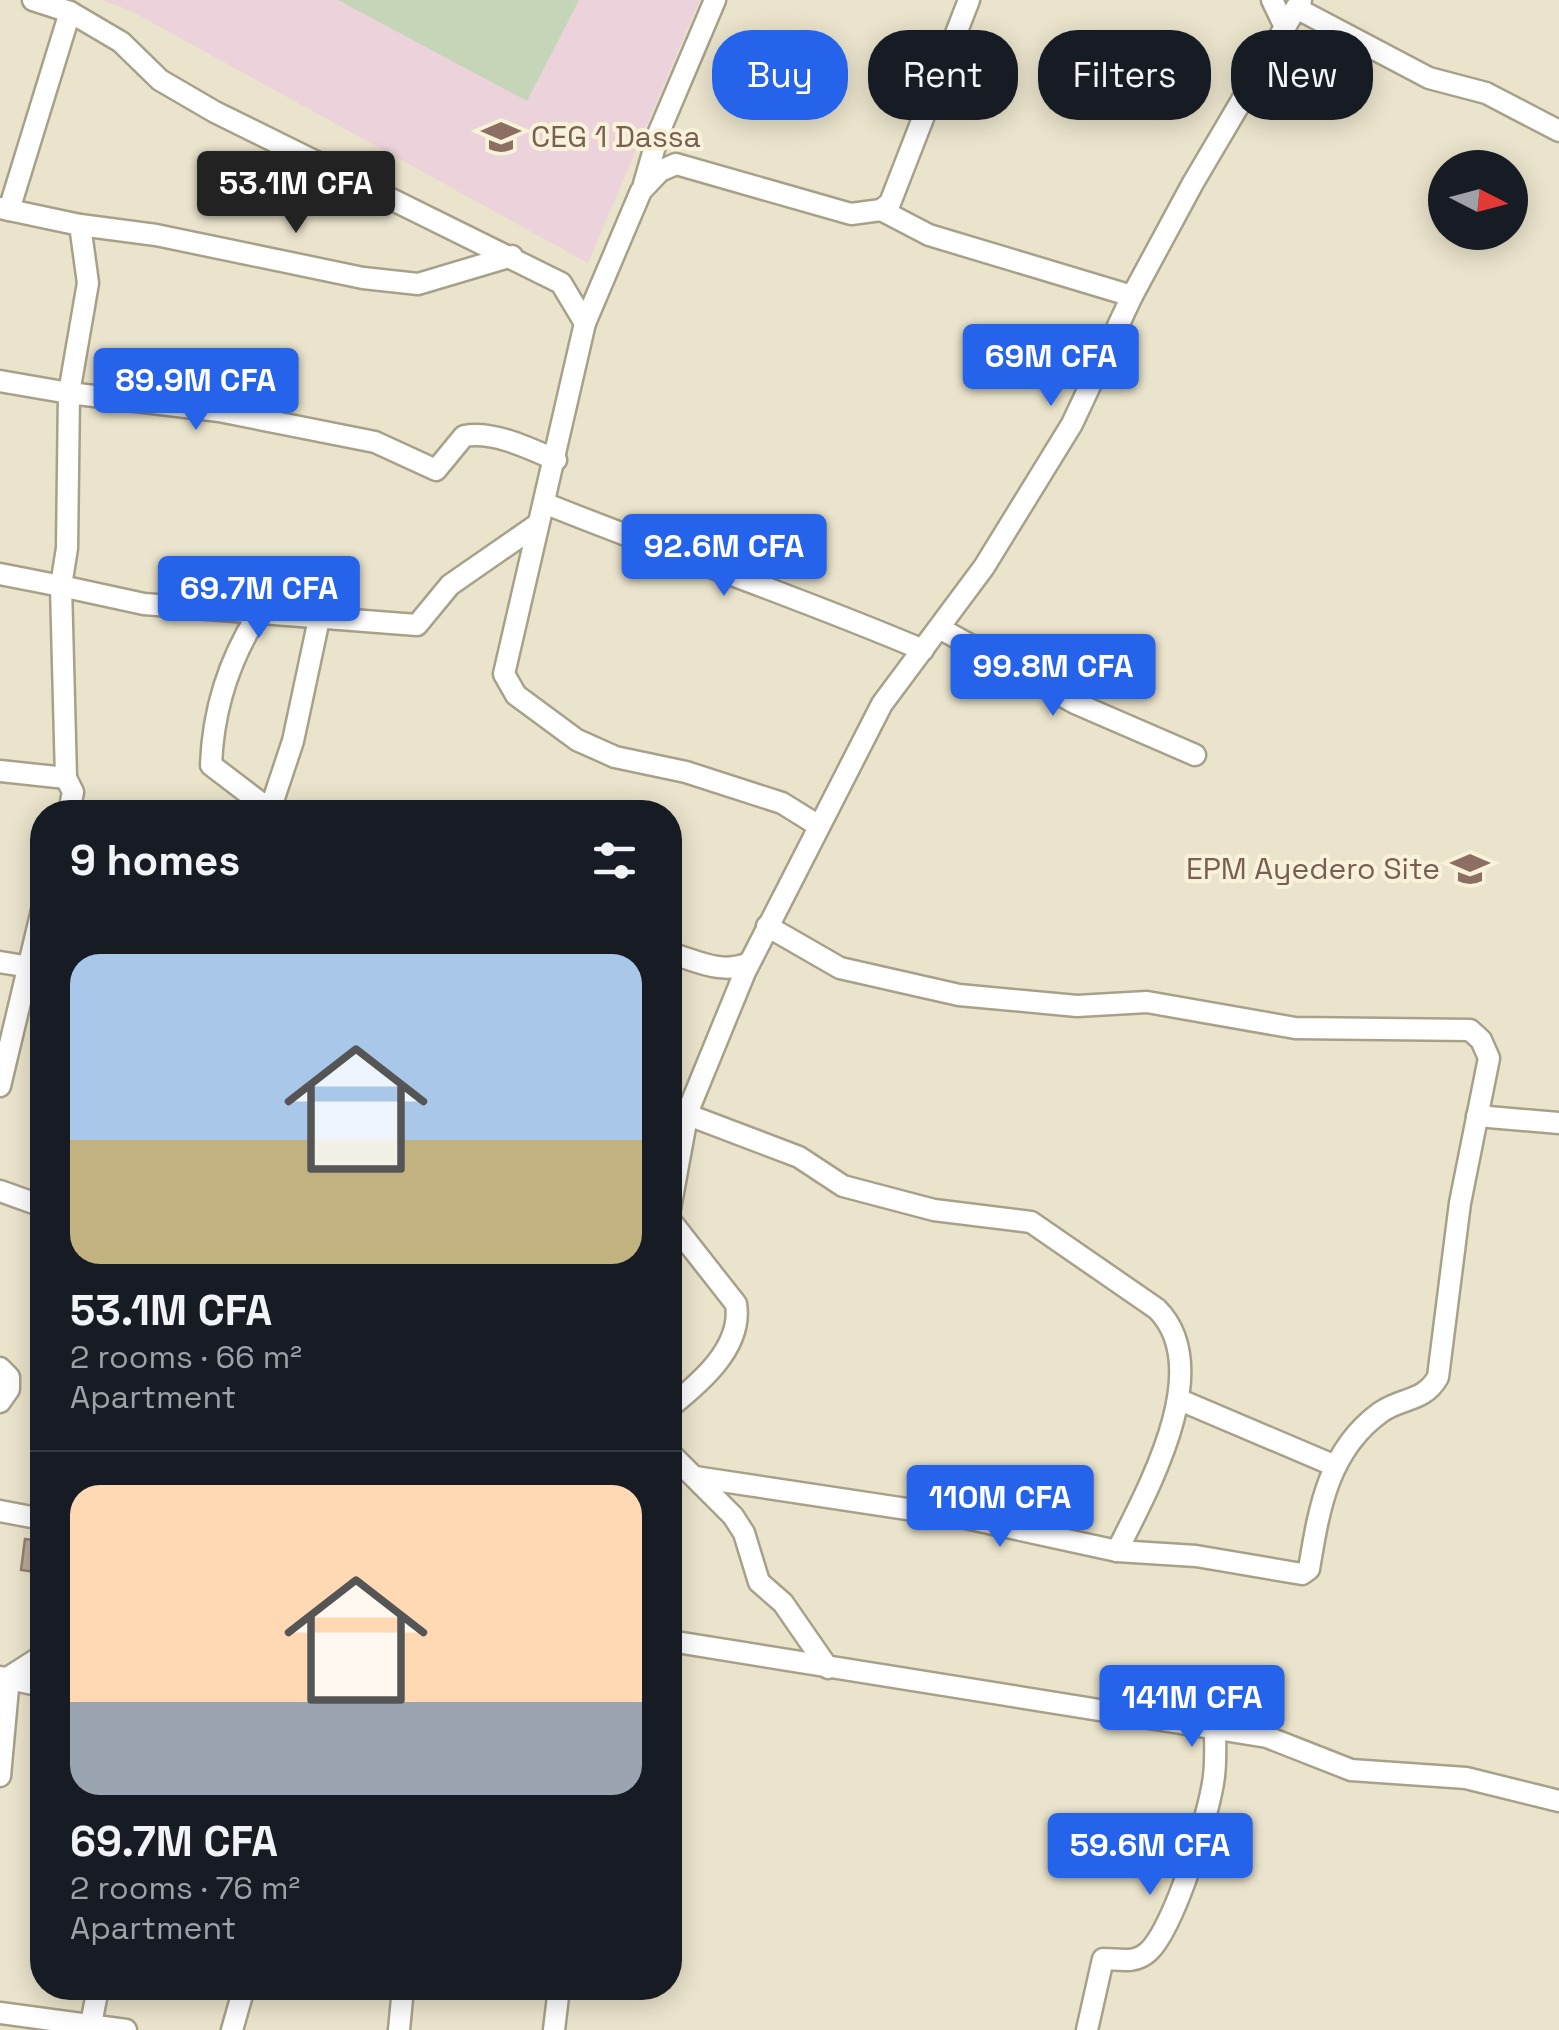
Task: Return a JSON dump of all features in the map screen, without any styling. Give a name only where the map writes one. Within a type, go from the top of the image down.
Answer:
[{"type":"street","points":[[33,0],[70,12],[121,42],[160,80],[215,112],[562,283],[585,323]]},
{"type":"street","points":[[715,0],[659,132],[607,278],[585,323],[504,674],[508,687],[576,740],[615,757],[686,772],[782,803],[819,826]]},
{"type":"street","points":[[641,191],[660,171],[676,164],[851,214],[880,210],[890,203],[969,0]]},
{"type":"street","points":[[1272,0],[1430,78],[1486,93],[1559,132]]},
{"type":"street","points":[[70,12],[4,209],[80,226],[156,235],[362,278],[418,284],[512,256]]},
{"type":"street","points":[[682,1104],[767,926],[882,704],[941,629],[1072,424],[1132,296],[1294,12]]},
{"type":"street","points":[[880,210],[929,235],[1132,296]]},
{"type":"street","points":[[72,800],[74,792],[66,778],[61,586],[67,548],[69,393],[88,282],[80,226]]},
{"type":"street","points":[[562,283],[607,278]]},
{"type":"street","points":[[0,381],[219,411],[376,442],[436,470],[464,436],[472,434],[520,444],[556,460]]},
{"type":"street","points":[[542,513],[817,605],[923,650]]},
{"type":"street","points":[[0,574],[144,604],[257,616],[417,625],[450,585],[542,513]]},
{"type":"street","points":[[257,616],[239,644],[223,684],[212,734],[211,765],[257,800]]},
{"type":"street","points":[[275,800],[294,741],[319,620]]},
{"type":"street","points":[[941,629],[1075,703],[1195,754]]},
{"type":"street","points":[[0,771],[66,778]]},
{"type":"street","points":[[695,1477],[966,1518],[1116,1551],[1196,1556],[1302,1574],[1309,1568],[1334,1465],[1382,1412],[1429,1394],[1438,1378],[1460,1203],[1488,1058],[1481,1040],[1470,1030],[1294,1028],[1147,1002],[1077,1006],[959,995],[840,968],[767,926]]},
{"type":"street","points":[[682,956],[734,970],[749,964]]},
{"type":"street","points":[[0,962],[30,966]]},
{"type":"street","points":[[0,1086],[30,984]]},
{"type":"street","points":[[682,1111],[799,1158],[844,1186],[934,1210],[1031,1222],[1171,1322],[1180,1346],[1180,1400],[1140,1506],[1116,1551]]},
{"type":"street","points":[[1477,1116],[1559,1122]]},
{"type":"street","points":[[0,1191],[30,1202]]},
{"type":"street","points":[[682,1235],[736,1304],[738,1317],[734,1335],[722,1354],[682,1398]]},
{"type":"street","points":[[0,1368],[9,1377],[9,1389],[0,1402]]},
{"type":"street","points":[[1180,1400],[1334,1465]]},
{"type":"street","points":[[682,1465],[733,1516],[744,1534],[759,1582],[783,1602],[828,1668]]},
{"type":"street","points":[[0,1511],[30,1517]]},
{"type":"street","points":[[682,1643],[1268,1737],[1351,1770],[1466,1778],[1559,1801]]},
{"type":"street","points":[[4,1677],[30,1663]]},
{"type":"street","points":[[4,1677],[30,1683]]},
{"type":"street","points":[[0,1776],[4,1677]]},
{"type":"street","points":[[1087,2030],[1103,1959],[1130,1961],[1148,1952],[1166,1928],[1200,1835],[1214,1777],[1215,1728]]},
{"type":"street","points":[[91,2024],[96,2000]]},
{"type":"street","points":[[232,2030],[241,2000]]},
{"type":"street","points":[[399,2030],[402,2000]]},
{"type":"street","points":[[554,2030],[558,2000]]},
{"type":"street","points":[[0,2013],[126,2030]]},
{"type":"shaded area","name":"CEG 1 Dassa","points":[[102,0],[700,0],[588,263],[131,11]]},
{"type":"green space","points":[[338,0],[579,0],[527,101]]},
{"type":"building","points":[[25,1539],[30,1540],[30,1571],[21,1570]]},
{"type":"place","name":"CEG 1 Dassa","points":[[501,137]]},
{"type":"place","name":"EPM Ayedero Site","points":[[1470,869]]}]
